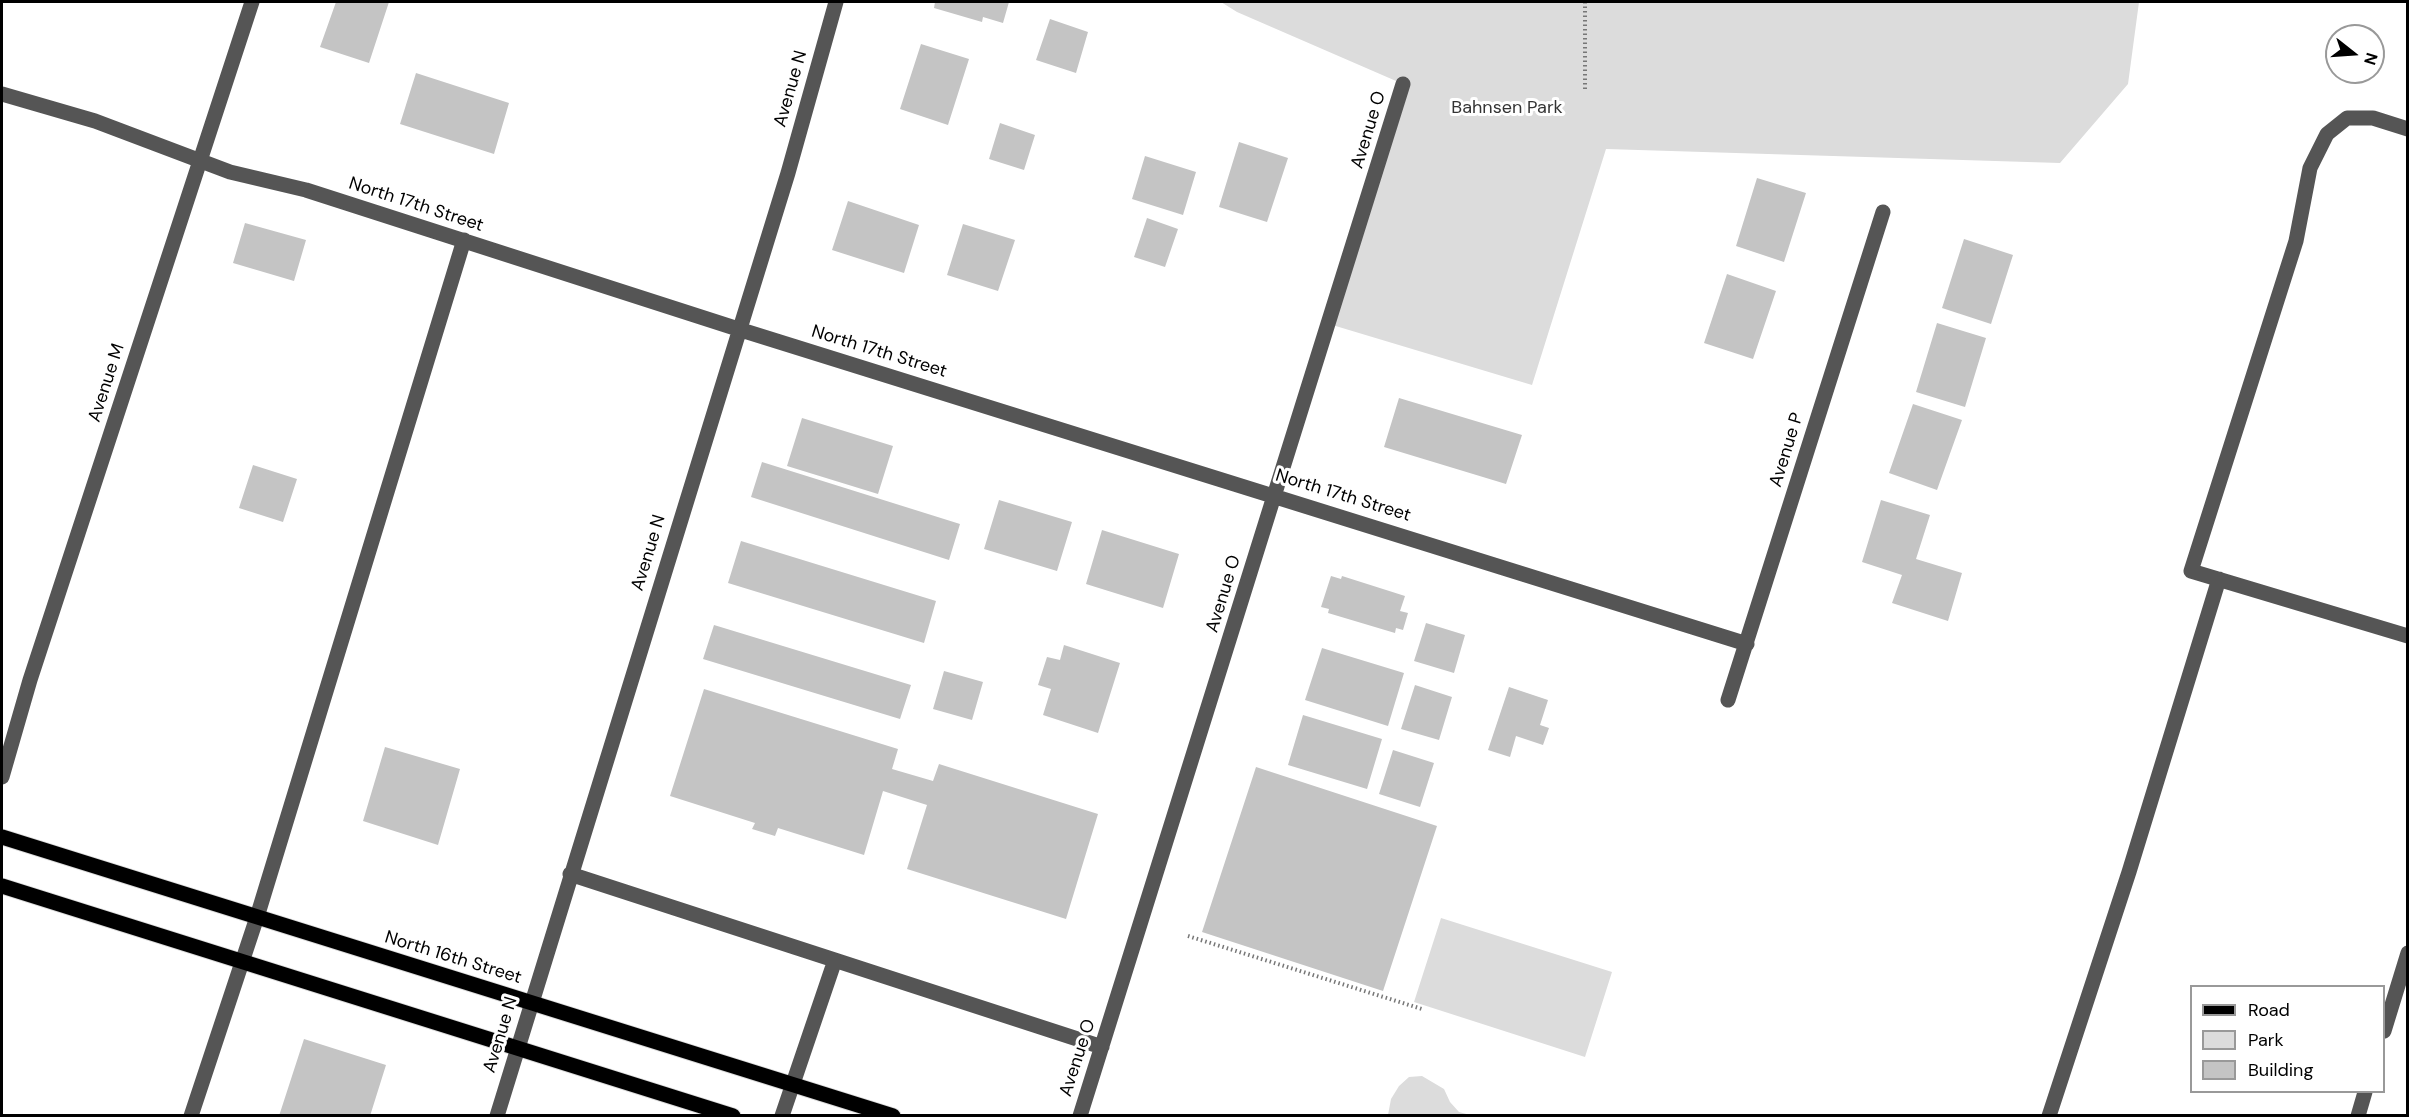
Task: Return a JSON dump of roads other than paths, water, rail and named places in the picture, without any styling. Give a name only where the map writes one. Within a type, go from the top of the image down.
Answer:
[{"type":"main road","name":"North 16th Street","points":[[2,837],[893,1116]]},
{"type":"main road","points":[[2,886],[733,1116]]},
{"type":"street","name":"Avenue M","points":[[2,777],[34,669],[252,2]]},
{"type":"street","name":"Avenue N","points":[[497,1116],[788,173],[836,2]]},
{"type":"street","name":"Avenue O","points":[[1080,1116],[1276,496],[1403,84]]},
{"type":"street","name":"North 17th Street","points":[[2,94],[95,121],[230,172],[306,190],[738,329],[1747,644]]},
{"type":"street","points":[[2408,129],[2373,118],[2347,118],[2327,134],[2310,168],[2296,241],[2191,570],[2408,636]]},
{"type":"street","name":"Avenue P","points":[[1728,700],[1883,212]]},
{"type":"street","points":[[191,1116],[240,961],[257,917],[464,240]]},
{"type":"street","points":[[2049,1116],[2129,872],[2219,579]]},
{"type":"street","points":[[570,874],[1102,1047]]},
{"type":"street","points":[[2385,1029],[2408,953]]},
{"type":"street","points":[[782,1116],[835,960]]},
{"type":"street","points":[[2358,1116],[2365,1093]]},
{"type":"park label","name":"Bahnsen Park","points":[[1507,108]]}]
